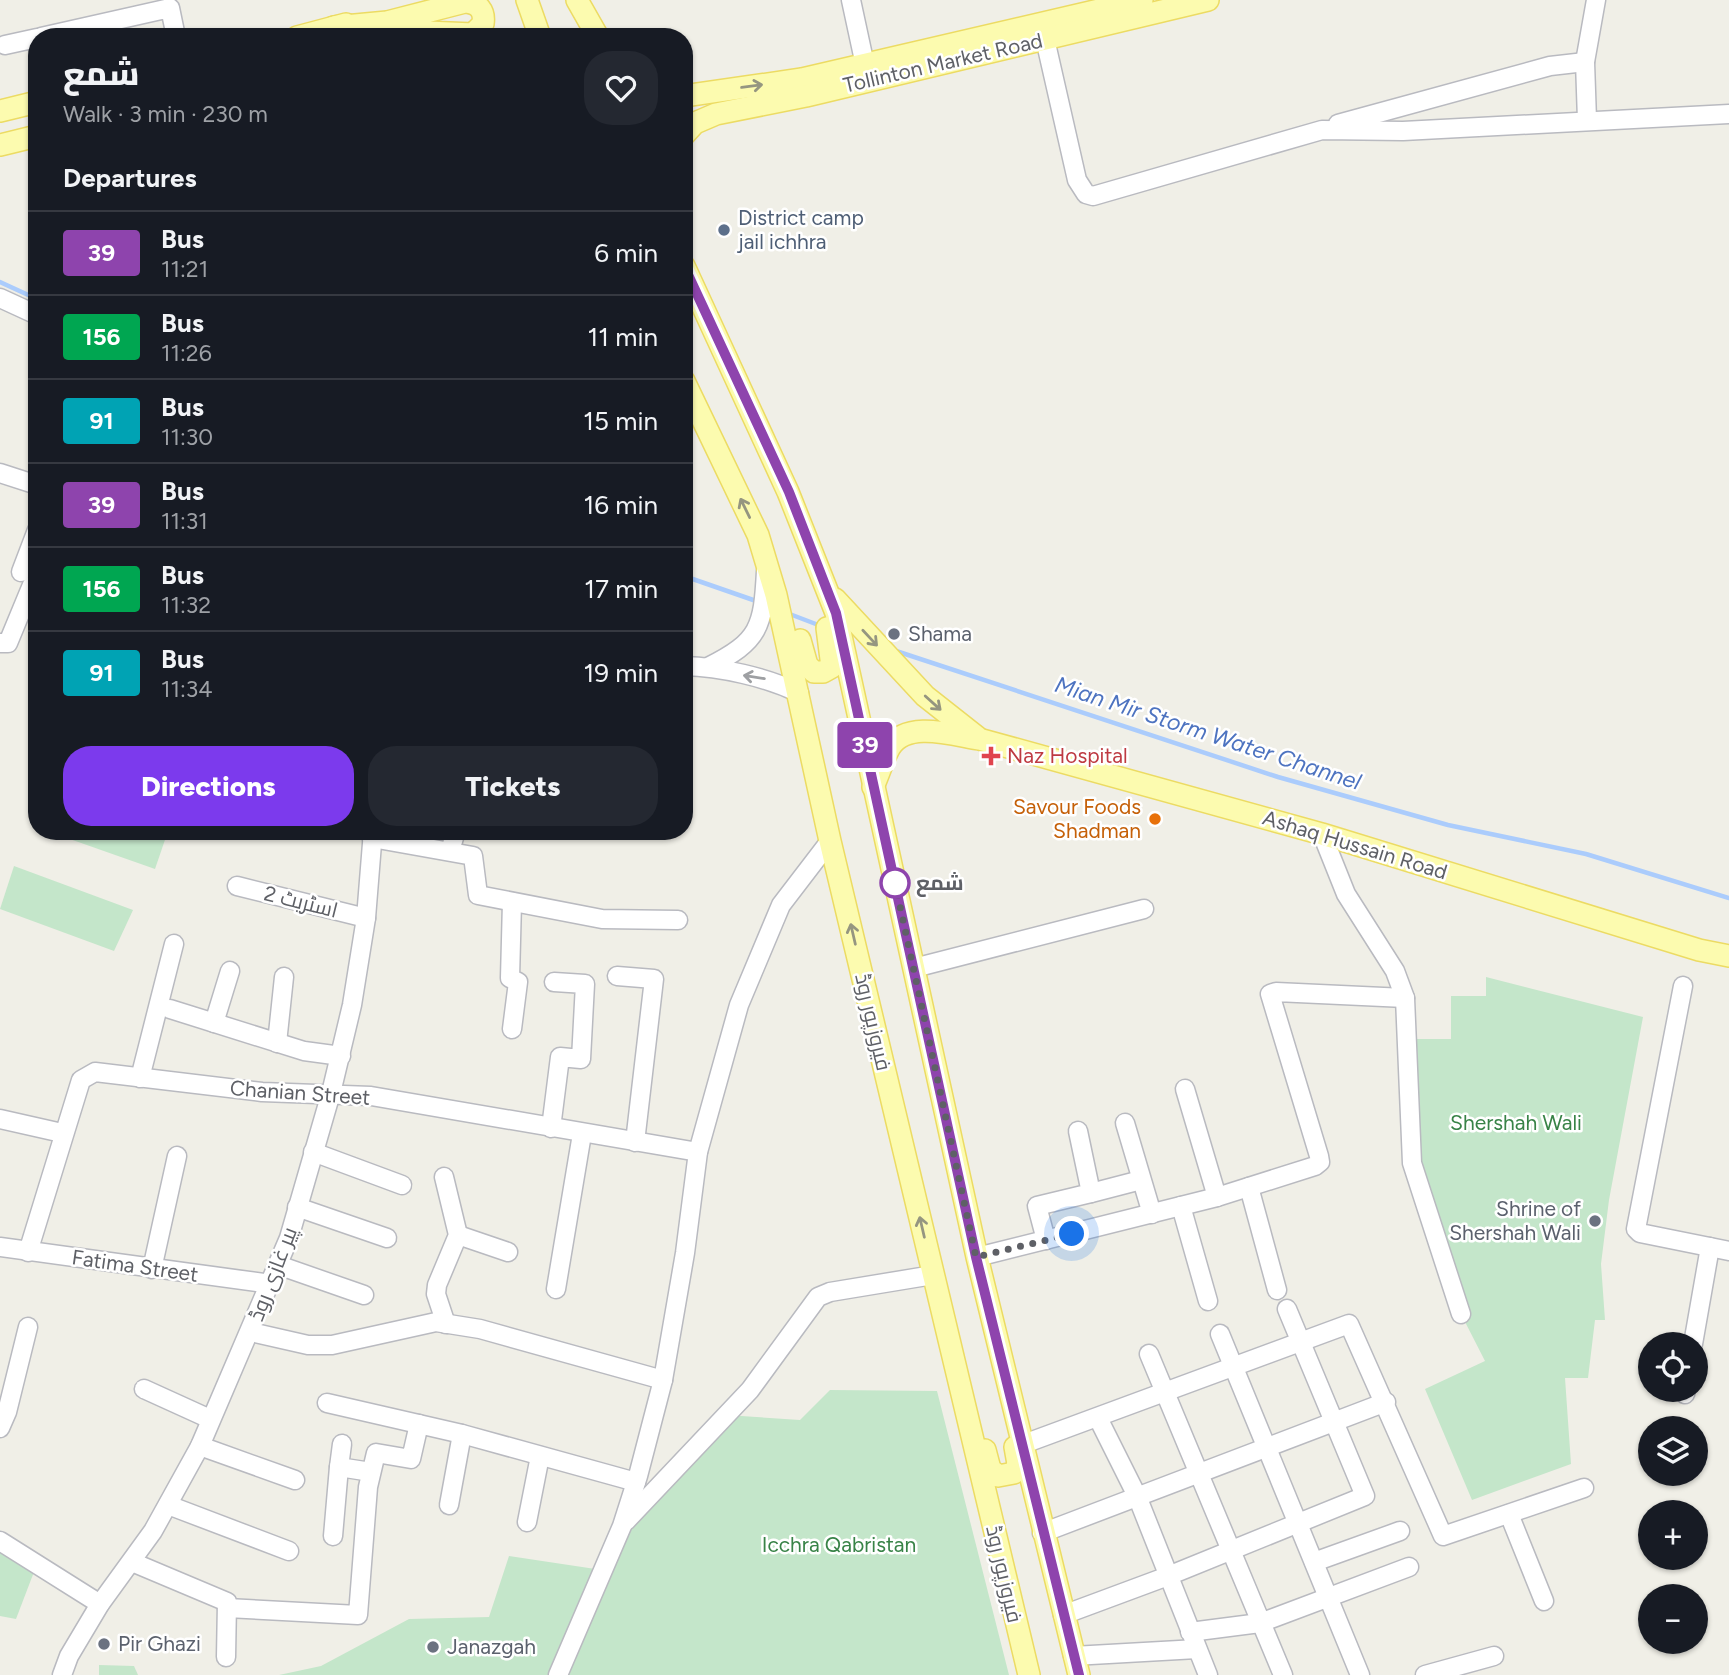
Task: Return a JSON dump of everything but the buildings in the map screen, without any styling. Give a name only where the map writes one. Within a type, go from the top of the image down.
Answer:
[{"type":"main road","points":[[330,28],[430,0]]},
{"type":"main road","points":[[527,0],[537,28]]},
{"type":"main road","points":[[569,0],[580,28]]},
{"type":"main road","points":[[577,0],[593,28]]},
{"type":"main road","name":"Tollinton Market Road","points":[[693,125],[704,118],[865,65],[1142,0]]},
{"type":"main road","name":"Tollinton Market Road","points":[[693,95],[804,87],[1045,39],[1208,0]]},
{"type":"main road","points":[[334,27],[387,22],[465,2],[478,5],[482,11],[483,24],[479,28]]},
{"type":"main road","points":[[0,111],[28,104]]},
{"type":"main road","points":[[0,145],[28,138]]},
{"type":"main road","points":[[693,286],[838,606],[873,787],[976,1257],[1076,1665]]},
{"type":"main road","name":"فیروزپور روڈ","points":[[693,400],[758,535],[766,565],[772,618],[799,693],[830,841],[1029,1675]]},
{"type":"main road","points":[[758,535],[786,588],[807,665],[814,672],[823,672],[832,667],[832,659],[818,564]]},
{"type":"main road","name":"Ashaq Hussain Road","points":[[838,606],[951,719],[979,738]]},
{"type":"main road","name":"Ashaq Hussain Road","points":[[873,787],[891,745],[906,733],[927,732],[979,738],[1322,834],[1699,950],[1729,956]]},
{"type":"main road","points":[[933,1275],[951,1306],[990,1469],[999,1476],[1014,1473],[1018,1464],[979,1298],[976,1257]]},
{"type":"main road","points":[[1023,1653],[1027,1622],[997,1506],[997,1497],[1002,1490],[1017,1486],[1026,1501],[1057,1617],[1076,1665]]},
{"type":"street","points":[[851,0],[865,65]]},
{"type":"street","points":[[1587,120],[1585,62],[1596,0]]},
{"type":"street","points":[[80,28],[170,8],[174,28]]},
{"type":"street","points":[[1045,39],[1077,180],[1081,189],[1093,196],[1550,66],[1585,62]]},
{"type":"street","points":[[5,45],[28,40]]},
{"type":"street","points":[[1322,130],[1403,131],[1729,114]]},
{"type":"street","points":[[0,298],[28,311]]},
{"type":"street","points":[[1,475],[28,482]]},
{"type":"street","points":[[0,643],[8,643],[28,570]]},
{"type":"street","points":[[708,667],[743,647],[772,618]]},
{"type":"street","points":[[693,666],[773,681],[799,693]]},
{"type":"street","points":[[1322,834],[1346,894],[1395,971],[1405,998],[1412,1163],[1461,1314]]},
{"type":"street","name":"پیر غازی روڈ","points":[[62,1675],[69,1656],[100,1604],[132,1562],[168,1505],[200,1446],[271,1284],[341,1056],[366,918],[372,840]]},
{"type":"street","points":[[396,840],[475,858],[476,894],[602,919],[678,920]]},
{"type":"street","points":[[450,851],[453,840]]},
{"type":"street","points":[[558,1675],[622,1526],[636,1482],[663,1380],[685,1253],[698,1152],[726,1046],[754,967],[781,905],[830,841]]},
{"type":"street","name":"اسٹریٹ 2","points":[[237,886],[366,918]]},
{"type":"street","points":[[512,902],[510,978],[518,982],[512,1029]]},
{"type":"street","points":[[914,968],[1144,909]]},
{"type":"street","points":[[140,1078],[174,944]]},
{"type":"street","points":[[214,1023],[230,971]]},
{"type":"street","points":[[617,976],[654,979],[635,1142]]},
{"type":"street","points":[[277,1042],[284,977]]},
{"type":"street","points":[[551,1128],[560,1057],[580,1059],[585,984],[554,982]]},
{"type":"street","points":[[1683,986],[1636,1229],[1640,1233],[1729,1251]]},
{"type":"street","points":[[976,1257],[1217,1197],[1320,1162],[1270,994],[1405,998]]},
{"type":"street","points":[[170,1009],[304,1051],[341,1056]]},
{"type":"street","name":"Chanian Street","points":[[28,1252],[62,1133],[81,1080],[95,1072],[262,1092],[371,1096],[698,1152]]},
{"type":"street","points":[[1185,1089],[1217,1197]]},
{"type":"street","points":[[0,1119],[62,1133]]},
{"type":"street","points":[[1125,1123],[1152,1214]]},
{"type":"street","points":[[1078,1131],[1091,1193]]},
{"type":"street","points":[[556,1289],[582,1134]]},
{"type":"street","points":[[313,1152],[402,1185]]},
{"type":"street","points":[[152,1269],[177,1156]]},
{"type":"street","points":[[444,1177],[458,1235],[437,1285],[436,1294],[446,1324]]},
{"type":"street","points":[[1046,1240],[1037,1206],[1140,1180]]},
{"type":"street","points":[[1249,1187],[1277,1290]]},
{"type":"street","points":[[297,1206],[387,1238]]},
{"type":"street","points":[[1181,1206],[1208,1301]]},
{"type":"street","points":[[458,1235],[508,1252]]},
{"type":"street","name":"Fatima Street","points":[[0,1247],[271,1284]]},
{"type":"street","points":[[1695,1332],[1710,1247]]},
{"type":"street","points":[[278,1265],[363,1295]]},
{"type":"street","points":[[622,1526],[750,1390],[818,1297],[830,1292],[933,1275]]},
{"type":"street","points":[[1063,1615],[1168,1577],[1365,1496],[1287,1309]]},
{"type":"street","points":[[251,1332],[308,1345],[332,1345],[406,1327],[446,1324],[480,1329],[663,1380]]},
{"type":"street","points":[[1021,1445],[1349,1324],[1386,1402],[1443,1536],[1584,1488]]},
{"type":"street","points":[[0,1427],[8,1412],[28,1327]]},
{"type":"street","points":[[1220,1334],[1360,1675]]},
{"type":"street","points":[[1149,1354],[1283,1675]]},
{"type":"street","points":[[144,1389],[210,1419]]},
{"type":"street","points":[[1042,1533],[1386,1402]]},
{"type":"street","points":[[327,1403],[462,1434],[636,1482]]},
{"type":"street","points":[[1098,1418],[1137,1496],[1208,1675]]},
{"type":"street","points":[[227,1608],[358,1615],[365,1519],[371,1472],[377,1452],[411,1459],[419,1424]]},
{"type":"street","points":[[449,1505],[462,1434]]},
{"type":"street","points":[[333,1536],[342,1444]]},
{"type":"street","points":[[200,1446],[295,1480]]},
{"type":"street","points":[[527,1522],[540,1456]]},
{"type":"street","points":[[339,1467],[371,1472]]},
{"type":"street","points":[[168,1505],[289,1551]]},
{"type":"street","points":[[334,1513],[365,1519]]},
{"type":"street","points":[[1508,1514],[1544,1601]]},
{"type":"street","points":[[1314,1563],[1401,1531]]},
{"type":"street","points":[[0,1541],[100,1604]]},
{"type":"street","points":[[132,1562],[227,1602],[226,1657]]},
{"type":"street","points":[[1191,1632],[1260,1623],[1409,1567]]},
{"type":"street","points":[[1076,1665],[1198,1649]]},
{"type":"street","points":[[1425,1675],[1494,1656]]},
{"type":"green space","points":[[73,840],[165,840],[155,869]]},
{"type":"green space","points":[[14,866],[133,910],[114,951],[0,909]]},
{"type":"green space","name":"Shershah Wali","points":[[1486,977],[1643,1017],[1609,1200],[1601,1264],[1605,1320],[1595,1320],[1588,1378],[1565,1378],[1571,1464],[1472,1500],[1425,1389],[1485,1361],[1461,1314],[1412,1163],[1407,1039],[1451,1039],[1451,996],[1486,996]]},
{"type":"green space","name":"Icchra Qabristan","points":[[830,1390],[937,1391],[1009,1675],[279,1675],[321,1666],[409,1619],[489,1617],[509,1556],[602,1570],[622,1526],[726,1415],[800,1420]]},
{"type":"green space","points":[[0,1541],[37,1564],[16,1619],[0,1616]]},
{"type":"green space","points":[[99,1665],[134,1666],[138,1675],[99,1675]]},
{"type":"waterway","name":"Mian Mir Storm Water Channel","points":[[0,282],[28,295]]},
{"type":"waterway","name":"Mian Mir Storm Water Channel","points":[[693,579],[759,602]]},
{"type":"waterway","name":"Mian Mir Storm Water Channel","points":[[787,613],[821,626]]},
{"type":"waterway","name":"Mian Mir Storm Water Channel","points":[[896,651],[1278,777],[1448,825],[1586,854],[1729,898]]},
{"type":"bus line","name":"39","points":[[693,288],[789,492],[836,613],[855,690],[873,787],[976,1257],[1079,1675]]},
{"type":"place","name":"District camp jail ichhra","points":[[724,230]]},
{"type":"place","name":"Shama","points":[[894,634]]},
{"type":"place","name":"Naz Hospital","points":[[991,756]]},
{"type":"place","name":"Savour Foods Shadman","points":[[1155,819]]},
{"type":"place","name":"شمع","points":[[895,883]]},
{"type":"place","name":"Shrine of Shershah Wali","points":[[1595,1221]]},
{"type":"place","name":"Pir Ghazi","points":[[104,1644]]},
{"type":"place","name":"Janazgah","points":[[433,1647]]},
{"type":"route","points":[[895,883],[976,1257],[1072,1234]]}]
